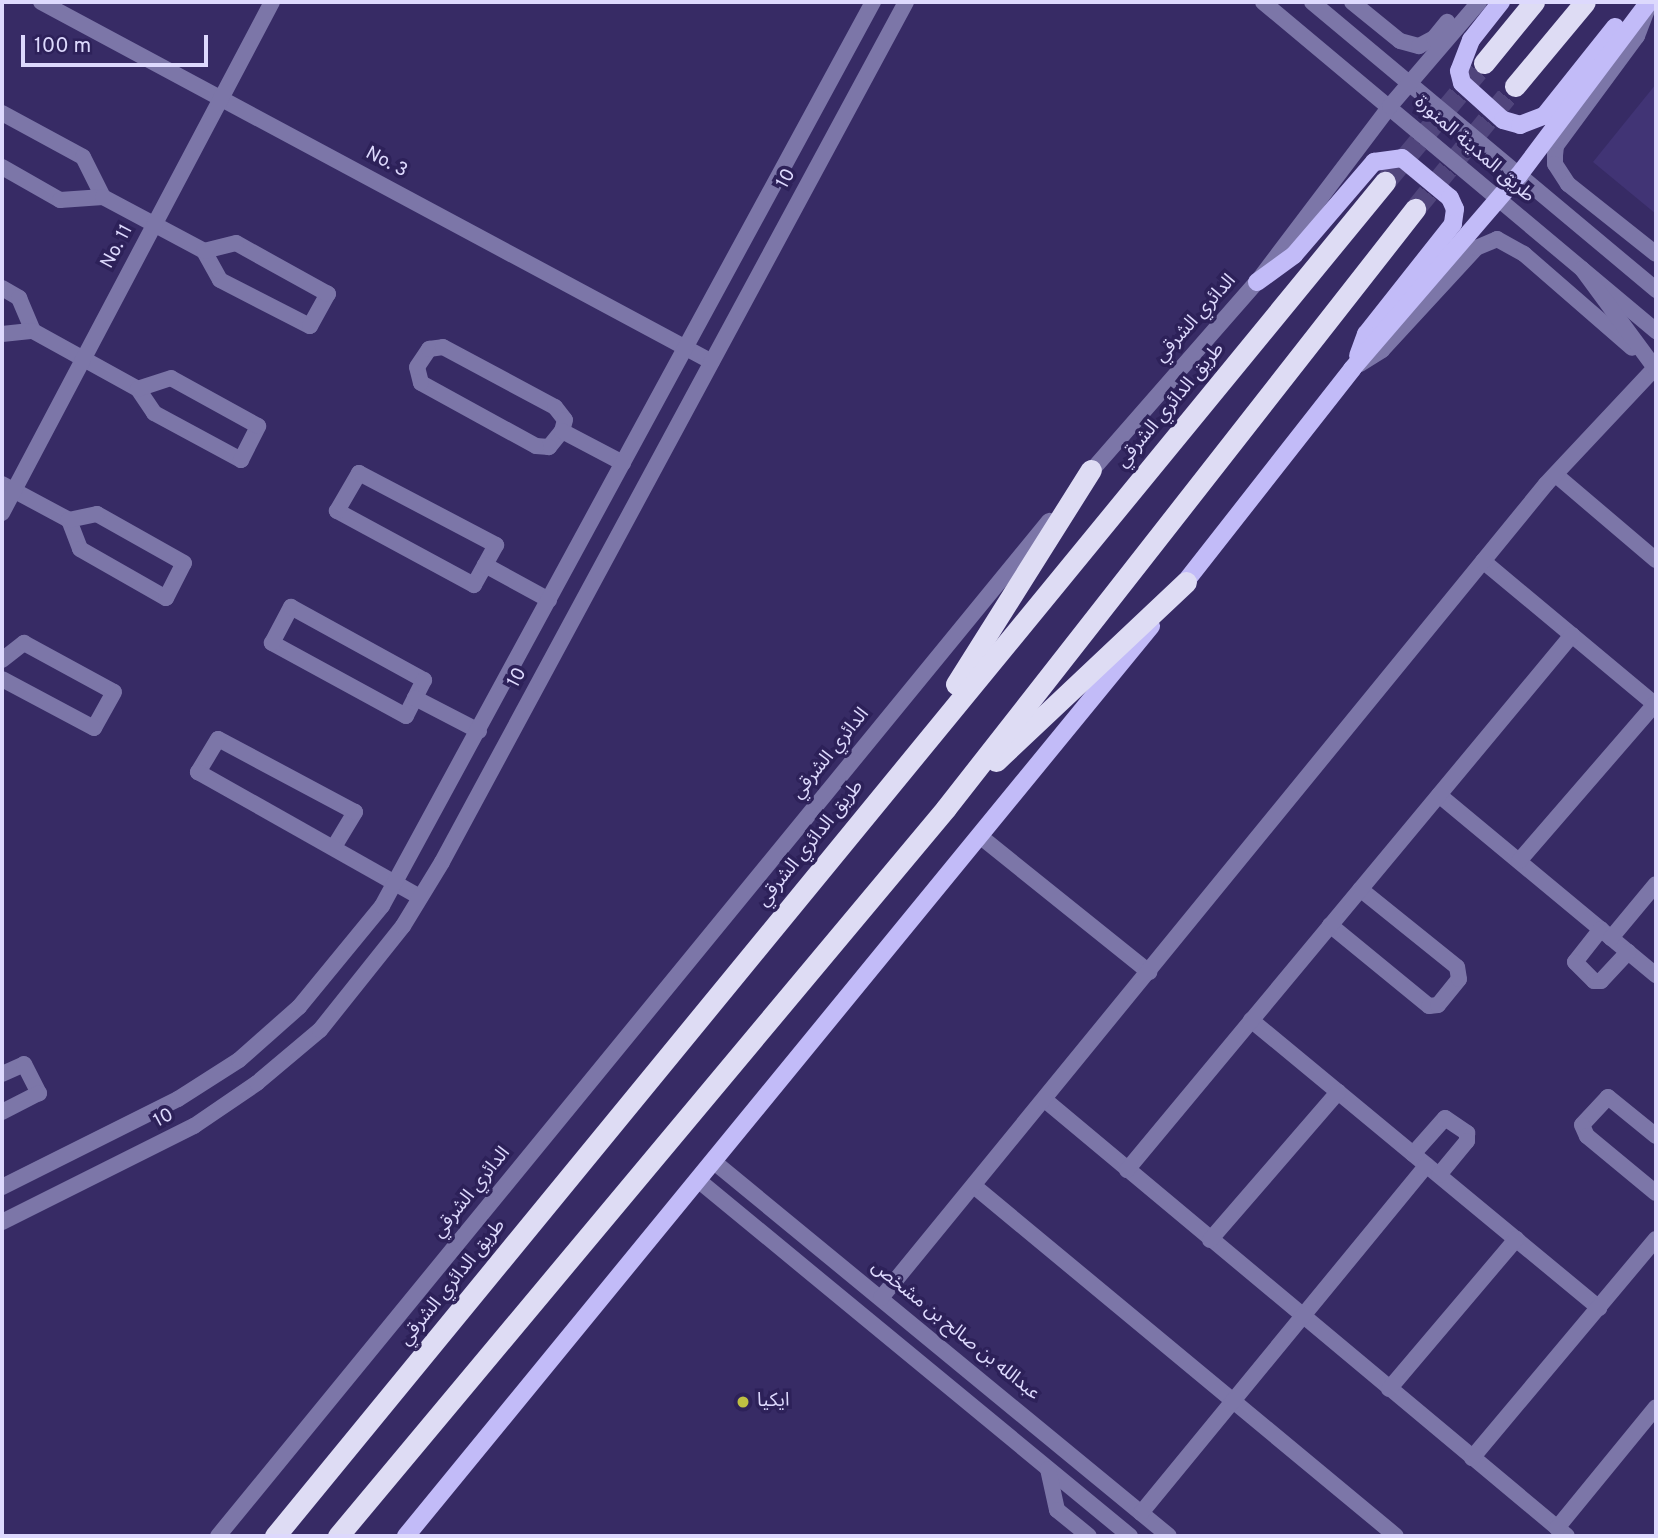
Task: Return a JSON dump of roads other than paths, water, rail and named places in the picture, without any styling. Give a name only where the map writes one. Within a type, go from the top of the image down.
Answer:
[{"type":"highway","points":[[1484,62],[1534,2]]},
{"type":"highway","points":[[1515,86],[1585,2]]},
{"type":"highway","name":"طريق الدائري الشرقي","points":[[275,1536],[909,759],[1385,182]]},
{"type":"highway","points":[[338,1536],[946,808],[1415,209]]},
{"type":"highway","points":[[909,759],[1091,470]]},
{"type":"highway","points":[[946,808],[1186,582]]},
{"type":"highway","points":[[347,1536],[372,1497]]},
{"type":"highway","points":[[266,1536],[306,1499]]},
{"type":"main road","points":[[1501,2],[1466,48],[1459,71],[1462,83],[1493,111],[1520,125],[1544,116],[1617,25],[1649,2]]},
{"type":"main road","points":[[406,1536],[981,837],[1186,582],[1352,369],[1499,200],[1649,2]]},
{"type":"main road","points":[[1257,282],[1294,255],[1374,162],[1402,158],[1450,198],[1455,209],[1452,224],[1366,334],[1352,369]]},
{"type":"street","name":"No. 3","points":[[41,2],[712,362]]},
{"type":"street","name":"No. 11","points":[[2,513],[8,487],[83,359],[272,2]]},
{"type":"street","name":"10","points":[[2,1187],[177,1099],[239,1060],[299,1007],[338,963],[395,883],[873,2]]},
{"type":"street","name":"10","points":[[2,1222],[194,1126],[257,1083],[320,1030],[360,983],[420,897],[906,2]]},
{"type":"street","name":"طريق المدينة المنورة","points":[[1263,2],[1656,331]]},
{"type":"street","name":"طريق المدينة المنورة","points":[[1312,2],[1656,290]]},
{"type":"street","points":[[1352,2],[1400,41],[1419,46],[1434,38],[1465,2]]},
{"type":"street","name":"الدائري الشرقي","points":[[218,1536],[1091,470],[1257,282],[1390,106],[1479,2]]},
{"type":"street","points":[[1649,2],[1637,36],[1556,146],[1555,164],[1568,184],[1656,254]]},
{"type":"street","points":[[2,113],[83,157],[103,197]]},
{"type":"street","points":[[2,167],[60,200],[103,197],[204,251],[220,279],[310,326],[328,293],[236,243],[204,251]]},
{"type":"street","points":[[1352,369],[1382,350],[1476,248],[1497,239],[1524,254],[1656,368]]},
{"type":"street","points":[[1582,269],[1656,368]]},
{"type":"street","points":[[1635,272],[1656,281]]},
{"type":"street","points":[[2,288],[19,298],[33,331]]},
{"type":"street","points":[[2,334],[33,331],[138,389],[154,413],[241,460],[258,425],[171,379],[138,389]]},
{"type":"street","points":[[443,347],[555,407],[565,420],[562,431],[549,447],[536,446],[421,383],[417,367],[429,349],[443,347]]},
{"type":"street","points":[[881,1298],[1483,561],[1556,475],[1656,368]]},
{"type":"street","points":[[562,431],[623,463]]},
{"type":"street","points":[[359,473],[496,545],[485,565],[474,585],[337,511],[359,473]]},
{"type":"street","points":[[1556,475],[1656,561]]},
{"type":"street","points":[[8,487],[69,520],[97,514],[184,563],[166,598],[80,549],[69,520]]},
{"type":"street","points":[[1483,561],[1656,705],[1519,862]]},
{"type":"street","points":[[485,565],[549,600]]},
{"type":"street","points":[[291,607],[425,680],[415,698],[406,716],[272,643],[291,607]]},
{"type":"street","points":[[1127,1170],[1572,635]]},
{"type":"street","points":[[2,660],[24,643],[114,692],[94,728],[2,679]]},
{"type":"street","points":[[415,698],[479,731]]},
{"type":"street","points":[[334,847],[355,813],[218,739],[198,772],[420,897]]},
{"type":"street","points":[[1439,795],[1656,975]]},
{"type":"street","points":[[981,837],[1149,972]]},
{"type":"street","points":[[1628,951],[1601,981],[1594,981],[1575,962],[1656,884]]},
{"type":"street","points":[[1330,925],[1429,1006],[1438,1005],[1459,979],[1457,967],[1360,889]]},
{"type":"street","points":[[1251,1020],[1599,1307]]},
{"type":"street","points":[[2,1074],[24,1064],[39,1093],[2,1112]]},
{"type":"street","points":[[1210,1240],[1338,1092]]},
{"type":"street","points":[[1656,1136],[1608,1097],[1582,1125],[1587,1136],[1656,1193]]},
{"type":"street","points":[[1045,1100],[1562,1532],[1656,1407]]},
{"type":"street","points":[[1141,1513],[1302,1317],[1433,1170],[1467,1141],[1467,1133],[1446,1118],[1413,1154]]},
{"type":"street","name":"عبدالله بن صالح بن مشخص","points":[[713,1161],[1169,1536]]},
{"type":"street","points":[[698,1180],[1130,1536]]},
{"type":"street","points":[[974,1186],[1396,1536]]},
{"type":"street","points":[[1389,1389],[1516,1239]]},
{"type":"street","points":[[1472,1458],[1656,1239]]},
{"type":"street","points":[[1048,1469],[1057,1510],[1089,1536]]},
{"type":"tunnel","points":[[1385,182],[1484,63]]},
{"type":"tunnel","points":[[1415,209],[1515,86]]},
{"type":"place","name":"ايكيا","points":[[743,1402]]}]
